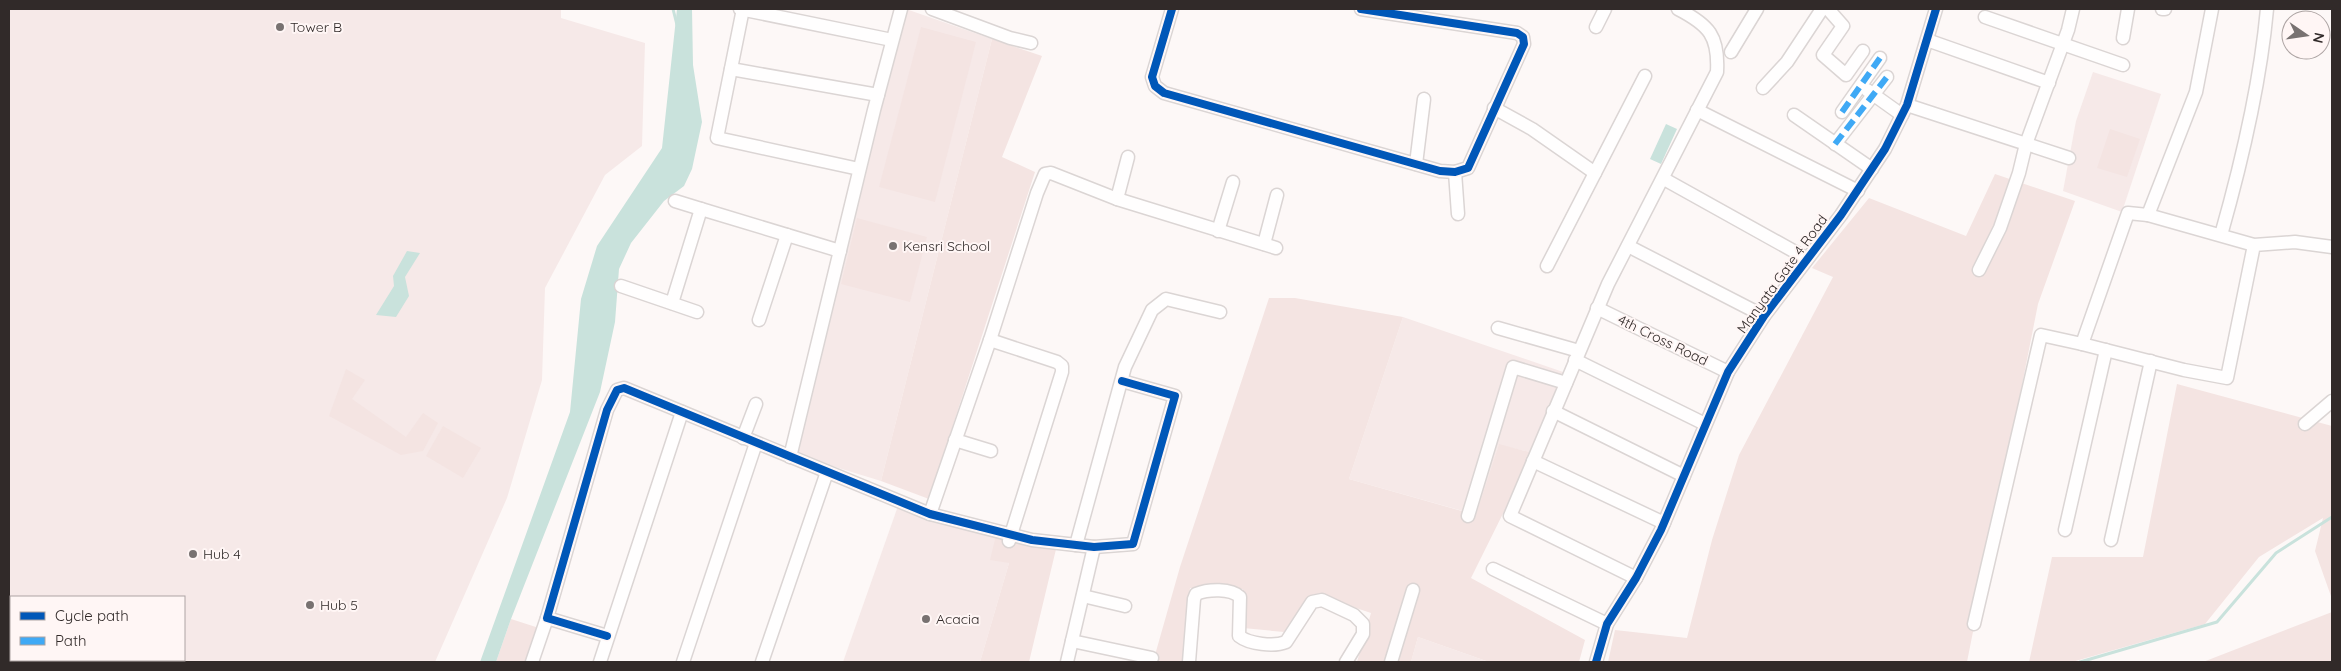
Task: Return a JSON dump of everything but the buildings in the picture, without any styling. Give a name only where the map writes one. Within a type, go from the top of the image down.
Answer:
[{"type":"street","points":[[860,169],[717,138],[742,9],[892,40]]},
{"type":"street","points":[[806,22],[809,9]]},
{"type":"street","points":[[790,457],[901,9]]},
{"type":"street","points":[[932,9],[1010,38],[1031,43]]},
{"type":"street","points":[[1172,9],[1152,77],[1155,86],[1164,93],[1440,171],[1455,172],[1468,168],[1524,44],[1523,37],[1517,33],[1361,9]]},
{"type":"street","points":[[1596,27],[1605,9]]},
{"type":"street","points":[[1636,578],[1510,516],[1597,308],[1717,72],[1718,52],[1713,36],[1703,23],[1678,9]]},
{"type":"street","points":[[1731,52],[1757,9]]},
{"type":"street","points":[[1763,88],[1787,62],[1829,9],[1843,26],[1823,55],[1846,74],[1863,51]]},
{"type":"street","name":"Manyata Gate 4 Road","points":[[1596,662],[1607,624],[1636,578],[1664,523],[1728,372],[1764,316],[1872,170],[1905,110],[1936,9]]},
{"type":"street","points":[[1979,270],[2000,228],[2019,173],[2026,144],[2063,44],[2072,9]]},
{"type":"street","points":[[2123,38],[2128,9]]},
{"type":"street","points":[[2148,215],[2196,92],[2212,9]]},
{"type":"street","points":[[2221,235],[2240,169],[2267,9]]},
{"type":"street","points":[[1985,17],[2123,65]]},
{"type":"street","points":[[1927,40],[2049,83]]},
{"type":"street","points":[[1842,112],[1880,58]]},
{"type":"street","points":[[731,69],[878,96]]},
{"type":"street","points":[[1547,266],[1645,76]]},
{"type":"street","points":[[1835,144],[1887,77]]},
{"type":"street","points":[[1861,86],[1874,95],[1905,110],[2069,158]]},
{"type":"street","points":[[1416,164],[1424,99]]},
{"type":"street","points":[[1494,108],[1532,129],[1594,173]]},
{"type":"street","points":[[1697,110],[1858,190]]},
{"type":"street","points":[[1794,115],[1872,170]]},
{"type":"street","points":[[1117,199],[1128,156]]},
{"type":"street","points":[[1455,172],[1458,214]]},
{"type":"street","points":[[930,514],[1045,174],[1050,173],[1117,199],[1270,246],[1277,195]]},
{"type":"street","points":[[1664,179],[1806,258]]},
{"type":"street","points":[[1218,231],[1233,182]]},
{"type":"street","points":[[675,201],[840,251]]},
{"type":"street","points":[[2082,344],[2127,207],[2254,246],[2302,242],[2332,247]]},
{"type":"street","points":[[672,303],[701,209]]},
{"type":"street","points":[[759,320],[786,235]]},
{"type":"street","points":[[1628,246],[1764,316]]},
{"type":"street","points":[[1974,624],[2041,335],[2227,378],[2254,246]]},
{"type":"street","points":[[621,286],[697,312]]},
{"type":"street","points":[[1076,545],[1122,381],[1152,310],[1158,303],[1166,299],[1220,312]]},
{"type":"street","name":"4th Cross Road","points":[[1597,308],[1728,372]]},
{"type":"street","points":[[1498,328],[1577,355],[1705,424]]},
{"type":"street","points":[[990,340],[1057,362],[1062,366],[1062,372],[1010,538]]},
{"type":"street","points":[[2065,530],[2106,350]]},
{"type":"street","points":[[2111,540],[2150,361]]},
{"type":"street","points":[[1468,516],[1513,367],[1566,383]]},
{"type":"street","points":[[532,662],[547,618],[607,410],[617,390],[624,388],[930,514],[1010,538],[1094,547],[1133,544],[1176,396],[1122,381]]},
{"type":"street","points":[[2305,424],[2332,401]]},
{"type":"street","points":[[743,438],[756,404]]},
{"type":"street","points":[[1553,411],[1684,476]]},
{"type":"street","points":[[600,662],[682,412]]},
{"type":"street","points":[[955,440],[991,451]]},
{"type":"street","points":[[683,662],[756,443]]},
{"type":"street","points":[[1533,461],[1664,523]]},
{"type":"street","points":[[762,662],[827,472]]},
{"type":"street","points":[[1067,662],[1094,547]]},
{"type":"street","points":[[1493,570],[1607,624]]},
{"type":"street","points":[[1391,662],[1413,590]]},
{"type":"street","points":[[1189,662],[1196,594],[1228,591],[1240,597],[1239,636],[1245,640],[1280,645],[1286,642],[1312,602],[1317,600],[1322,600],[1354,615],[1363,624],[1363,634],[1346,662]]},
{"type":"street","points":[[1083,596],[1125,606]]},
{"type":"street","points":[[547,618],[607,636]]},
{"type":"street","points":[[1072,641],[1152,658]]},
{"type":"shaded area","points":[[9,9],[561,9],[561,18],[645,43],[642,146],[605,175],[545,288],[542,380],[507,498],[435,662],[9,662]]},
{"type":"shaded area","points":[[677,9],[692,9],[693,65],[702,122],[692,169],[684,186],[664,201],[631,243],[619,269],[615,322],[600,392],[496,662],[480,662],[570,412],[581,299],[597,246],[662,148]]},
{"type":"shaded area","name":"Kensri School","points":[[906,9],[992,39],[881,481],[793,454]]},
{"type":"shaded area","points":[[921,27],[976,42],[935,202],[879,187]]},
{"type":"shaded area","points":[[992,39],[1042,56],[1002,157],[1035,172],[929,499],[881,481]]},
{"type":"shaded area","points":[[2093,72],[2161,94],[2122,212],[2063,191],[2076,121]]},
{"type":"shaded area","points":[[1666,124],[1677,129],[1661,164],[1650,159]]},
{"type":"shaded area","points":[[2110,129],[2140,139],[2127,177],[2097,168]]},
{"type":"shaded area","points":[[1995,174],[2075,201],[2038,304],[1967,662],[1608,662],[1615,630],[1687,638],[1712,540],[1739,455],[1833,277],[1812,268],[1869,198],[1966,236]]},
{"type":"shaded area","points":[[857,218],[927,237],[910,302],[841,284]]},
{"type":"shaded area","points":[[407,251],[420,253],[405,277],[409,296],[396,317],[376,315],[394,286],[393,276]]},
{"type":"shaded area","points":[[1269,298],[1295,298],[1403,317],[1349,479],[1476,515],[1499,444],[1533,453],[1471,578],[1585,640],[1579,662],[1489,662],[1418,637],[1411,662],[1357,662],[1371,613],[1314,594],[1284,632],[1243,628],[1243,589],[1190,588],[1185,662],[1153,662],[1180,567]]},
{"type":"shaded area","points":[[1403,317],[1566,373],[1533,453],[1499,445],[1477,515],[1349,479]]},
{"type":"shaded area","points":[[346,369],[365,380],[352,399],[406,437],[423,413],[438,423],[423,451],[401,455],[329,416]]},
{"type":"shaded area","points":[[2177,384],[2332,426],[2332,599],[2315,551],[2323,518],[2259,557],[2205,624],[2072,662],[2029,662],[2052,557],[2143,557]]},
{"type":"shaded area","points":[[443,426],[481,448],[463,478],[426,456]]},
{"type":"shaded area","points":[[898,506],[996,535],[1009,563],[980,662],[843,662]]},
{"type":"shaded area","points":[[996,535],[1057,545],[1029,662],[980,662],[1009,563],[990,560]]},
{"type":"shaded area","points":[[2332,612],[2332,662],[2203,662]]},
{"type":"shaded area","points":[[511,619],[539,628],[530,662],[496,662]]},
{"type":"shaded area","points":[[1418,637],[1489,662],[1411,662]]},
{"type":"waterway","points":[[673,9],[677,25]]},
{"type":"waterway","points":[[2080,662],[2217,622],[2276,553],[2332,517]]},
{"type":"marked path","points":[[1842,112],[1880,58]]},
{"type":"marked path","points":[[1835,144],[1887,77]]},
{"type":"cycle path","points":[[1172,9],[1152,77],[1155,86],[1164,93],[1440,171],[1455,172],[1468,168],[1524,44],[1523,37],[1517,33],[1361,9]]},
{"type":"cycle path","points":[[1596,662],[1607,624],[1636,578],[1661,530],[1728,372],[1764,316],[1841,215],[1885,149],[1907,105],[1936,9]]},
{"type":"cycle path","points":[[607,636],[547,618],[607,410],[617,390],[624,388],[930,514],[1032,540],[1094,547],[1133,544],[1175,396],[1122,381]]},
{"type":"place","name":"Tower B","points":[[280,27]]},
{"type":"place","name":"Kensri School","points":[[893,246]]},
{"type":"place","name":"Hub 4","points":[[193,554]]},
{"type":"place","name":"Hub 5","points":[[310,605]]},
{"type":"place","name":"Acacia","points":[[926,619]]}]
